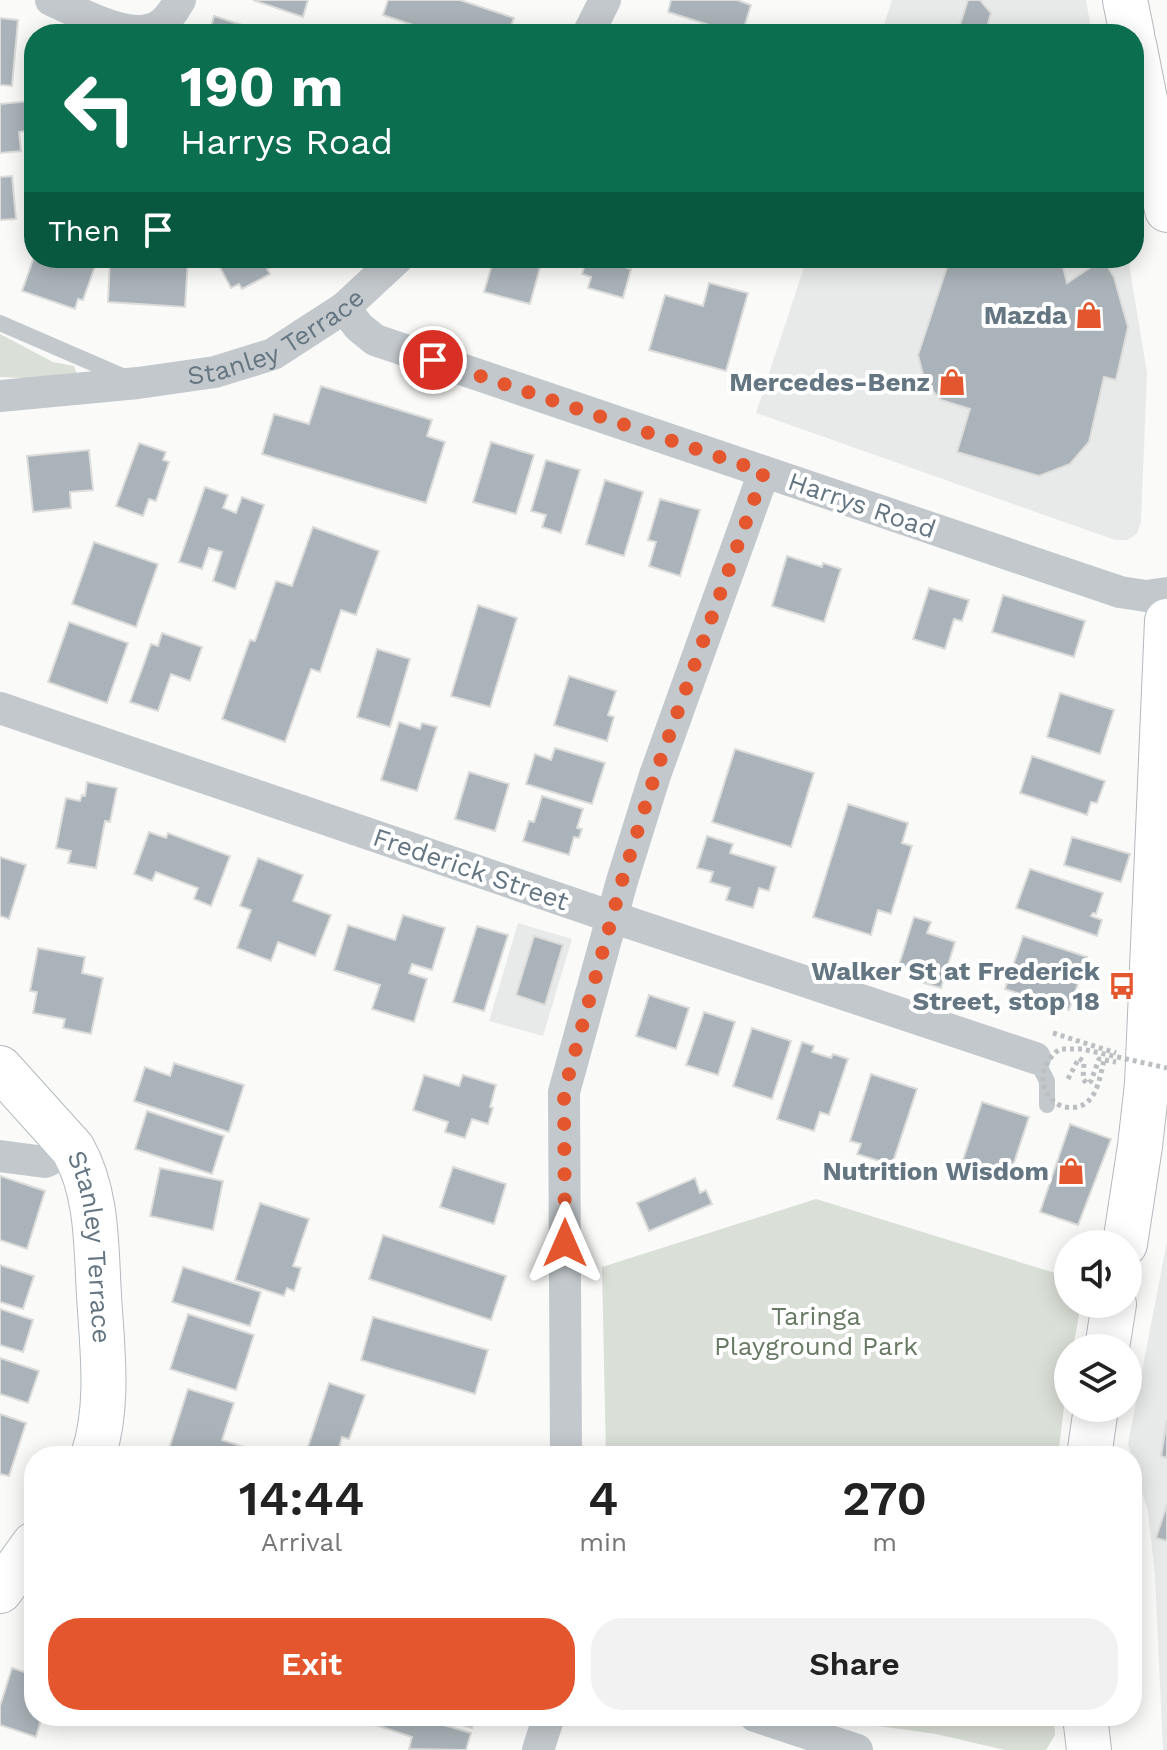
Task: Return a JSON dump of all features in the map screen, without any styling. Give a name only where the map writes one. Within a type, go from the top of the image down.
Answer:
[{"type":"main road","points":[[1125,0],[1130,24]]},
{"type":"main road","points":[[1144,94],[1167,210]]},
{"type":"main road","points":[[1127,1230],[1147,1084],[1167,621]]},
{"type":"main road","name":"Stanley Terrace","points":[[0,1068],[73,1149],[82,1165],[94,1219],[104,1373],[95,1446]]},
{"type":"main road","points":[[1138,1230],[1167,1173]]},
{"type":"main road","points":[[1090,1446],[1094,1422]]},
{"type":"main road","points":[[0,1591],[24,1558]]},
{"type":"main road","points":[[1086,1726],[1089,1750]]},
{"type":"street","points":[[51,0],[109,24]]},
{"type":"street","points":[[161,24],[180,0]]},
{"type":"street","points":[[593,24],[605,0]]},
{"type":"street","name":"Stanley Terrace","points":[[0,396],[215,372],[273,354],[344,308],[387,268]]},
{"type":"street","name":"Harrys Road","points":[[344,308],[359,327],[375,340],[1120,592],[1146,596],[1167,593]]},
{"type":"street","points":[[566,1446],[564,1092],[655,775],[764,472]]},
{"type":"street","name":"Frederick Street","points":[[0,708],[612,917],[1051,1056]]},
{"type":"street","points":[[0,1156],[45,1162],[73,1149]]},
{"type":"street","points":[[538,1750],[546,1726]]},
{"type":"street","points":[[785,1726],[857,1750]]},
{"type":"lane","points":[[0,323],[138,383]]},
{"type":"lane","points":[[1047,1105],[1051,1056]]},
{"type":"path","points":[[1117,1053],[1048,1031],[1051,1056],[1068,1080],[1079,1058],[1084,1062],[1083,1082],[1089,1083],[1099,1059],[1104,1060],[1092,1098],[1082,1107],[1056,1104],[1043,1087],[1042,1077],[1047,1061],[1056,1051],[1066,1048],[1167,1068]]},
{"type":"shaded area","points":[[892,0],[1086,0],[1090,24],[884,24]]},
{"type":"shaded area","points":[[804,268],[1130,268],[1147,373],[1141,522],[1137,534],[1127,540],[1115,540],[756,413]]},
{"type":"shaded area","points":[[518,923],[572,939],[543,1036],[489,1021]]},
{"type":"shaded area","points":[[1167,1241],[1167,1750],[1163,1750],[1155,1576],[1148,1512],[1142,1492],[1142,1446],[1129,1446],[1132,1422],[1142,1422],[1142,1371]]},
{"type":"green space","points":[[0,334],[53,362],[74,366],[77,374],[70,380],[0,377]]},
{"type":"green space","name":"Taringa Playground Park","points":[[816,1199],[1054,1273],[1054,1318],[1078,1318],[1076,1334],[1054,1334],[1054,1422],[1062,1422],[1059,1446],[606,1446],[602,1267]]},
{"type":"green space","points":[[878,1726],[1055,1726],[1055,1735],[1046,1750],[1005,1750],[936,1734]]},
{"type":"building","points":[[253,0],[308,0],[303,17]]},
{"type":"building","points":[[388,0],[460,0],[514,18],[512,24],[410,24],[383,15]]},
{"type":"building","points":[[671,0],[737,0],[751,5],[745,24],[706,24],[668,12]]},
{"type":"building","points":[[968,0],[980,0],[991,13],[988,24],[960,24]]},
{"type":"building","points":[[214,16],[239,24],[212,24]]},
{"type":"building","points":[[0,18],[18,20],[12,86],[0,85]]},
{"type":"building","points":[[24,102],[24,131],[19,132],[21,151],[0,153],[0,104]]},
{"type":"building","points":[[12,176],[16,219],[0,220],[0,177]]},
{"type":"building","points":[[30,268],[94,268],[83,300],[78,299],[75,309],[22,291]]},
{"type":"building","points":[[110,268],[187,268],[185,307],[108,302]]},
{"type":"building","points":[[220,268],[269,268],[270,274],[242,289],[239,284],[231,288]]},
{"type":"building","points":[[491,268],[540,268],[530,304],[484,292]]},
{"type":"building","points":[[584,268],[631,269],[623,298],[588,288],[591,277],[582,274]]},
{"type":"building","points":[[947,268],[1063,268],[1067,283],[1090,268],[1108,268],[1128,327],[1116,380],[1104,377],[1089,442],[1070,464],[1039,476],[957,452],[970,409],[941,400],[925,383],[918,355]]},
{"type":"building","points":[[709,283],[748,293],[726,371],[649,350],[665,295],[703,306]]},
{"type":"building","points":[[321,386],[432,420],[427,436],[445,442],[426,503],[262,454],[274,414],[309,424]]},
{"type":"building","points":[[491,442],[534,455],[516,514],[473,502]]},
{"type":"building","points":[[139,443],[166,452],[163,460],[169,462],[156,501],[149,499],[143,516],[116,506]]},
{"type":"building","points":[[89,450],[93,490],[70,492],[71,508],[33,512],[27,456]]},
{"type":"building","points":[[546,460],[580,470],[561,533],[542,527],[546,515],[531,511]]},
{"type":"building","points":[[605,480],[643,492],[624,556],[586,544]]},
{"type":"building","points":[[205,487],[228,495],[223,508],[236,513],[242,497],[264,505],[235,589],[213,581],[222,552],[209,548],[202,569],[179,562]]},
{"type":"building","points":[[660,499],[700,510],[680,576],[649,566],[656,542],[648,540]]},
{"type":"building","points":[[313,527],[379,551],[356,615],[341,610],[320,672],[311,669],[285,742],[222,719],[250,640],[255,641],[276,581],[292,586]]},
{"type":"building","points":[[94,542],[158,564],[136,627],[72,604]]},
{"type":"building","points":[[787,556],[822,567],[823,563],[841,569],[824,622],[772,606]]},
{"type":"building","points":[[929,588],[969,600],[962,621],[954,619],[945,649],[913,639]]},
{"type":"building","points":[[1003,595],[1085,621],[1074,657],[992,632]]},
{"type":"building","points":[[478,605],[517,618],[490,707],[451,696]]},
{"type":"building","points":[[69,622],[128,643],[107,703],[48,682]]},
{"type":"building","points":[[162,633],[202,647],[190,681],[171,674],[158,711],[130,702],[151,644],[158,646]]},
{"type":"building","points":[[377,649],[410,659],[390,727],[357,717]]},
{"type":"building","points":[[569,676],[616,691],[608,715],[614,717],[607,741],[554,725]]},
{"type":"building","points":[[1060,693],[1114,710],[1100,754],[1047,737]]},
{"type":"building","points":[[399,722],[420,729],[422,723],[437,727],[417,791],[381,780]]},
{"type":"building","points":[[555,748],[605,763],[592,804],[526,784],[535,754],[551,760]]},
{"type":"building","points":[[735,749],[814,773],[791,847],[712,822]]},
{"type":"building","points":[[1032,756],[1105,781],[1097,803],[1091,802],[1087,815],[1020,793]]},
{"type":"building","points":[[469,772],[509,784],[495,831],[455,819]]},
{"type":"building","points":[[87,782],[117,788],[110,822],[105,821],[96,868],[68,863],[71,851],[56,848],[66,798],[80,801],[82,795],[85,796]]},
{"type":"building","points":[[542,796],[583,809],[577,828],[582,829],[579,838],[574,837],[569,855],[523,841],[529,821],[534,822]]},
{"type":"building","points":[[848,804],[908,823],[902,843],[912,846],[891,914],[878,910],[871,935],[813,917]]},
{"type":"building","points":[[149,832],[166,838],[168,833],[230,856],[211,906],[194,899],[198,888],[156,872],[152,881],[134,874]]},
{"type":"building","points":[[707,836],[733,844],[730,853],[776,867],[769,891],[759,888],[753,908],[726,900],[730,888],[710,882],[713,872],[697,868]]},
{"type":"building","points":[[1072,837],[1130,854],[1121,882],[1064,865]]},
{"type":"building","points":[[0,857],[26,865],[9,919],[0,916]]},
{"type":"building","points":[[258,858],[303,875],[293,901],[331,915],[315,956],[278,942],[271,961],[237,948],[251,910],[240,906]]},
{"type":"building","points":[[1030,869],[1103,893],[1096,914],[1091,916],[1102,920],[1097,936],[1016,908]]},
{"type":"building","points":[[403,915],[445,928],[432,970],[412,964],[409,973],[427,979],[414,1022],[372,1009],[380,985],[334,970],[348,925],[395,940]]},
{"type":"building","points":[[914,917],[931,922],[927,933],[955,942],[941,988],[924,983],[927,974],[899,965]]},
{"type":"building","points":[[477,926],[508,935],[484,1011],[453,1002]]},
{"type":"building","points":[[534,936],[563,945],[545,1005],[516,995]]},
{"type":"building","points":[[1023,936],[1087,957],[1069,1010],[1005,989]]},
{"type":"building","points":[[38,948],[85,957],[82,973],[103,978],[91,1034],[63,1028],[65,1019],[33,1013],[37,992],[30,991]]},
{"type":"building","points":[[649,995],[689,1008],[676,1049],[636,1036]]},
{"type":"building","points":[[704,1012],[735,1022],[718,1075],[686,1065]]},
{"type":"building","points":[[752,1028],[791,1041],[772,1099],[733,1086]]},
{"type":"building","points":[[802,1042],[814,1046],[812,1052],[848,1059],[829,1115],[820,1112],[814,1131],[777,1119]]},
{"type":"building","points":[[174,1063],[244,1085],[229,1132],[134,1101],[145,1067],[170,1076]]},
{"type":"building","points":[[871,1074],[917,1089],[892,1165],[857,1154],[861,1144],[850,1141]]},
{"type":"building","points":[[424,1075],[459,1086],[463,1075],[496,1085],[488,1124],[472,1119],[465,1138],[445,1132],[448,1122],[413,1110]]},
{"type":"building","points":[[982,1102],[1029,1117],[1010,1175],[963,1160]]},
{"type":"building","points":[[147,1111],[224,1136],[212,1174],[135,1149]]},
{"type":"building","points":[[1070,1124],[1111,1139],[1078,1225],[1040,1212]]},
{"type":"building","points":[[453,1167],[506,1184],[494,1224],[440,1207]]},
{"type":"building","points":[[160,1168],[223,1181],[213,1230],[150,1216]]},
{"type":"building","points":[[0,1176],[45,1191],[27,1249],[0,1240]]},
{"type":"building","points":[[695,1178],[700,1193],[706,1190],[712,1204],[649,1231],[637,1203]]},
{"type":"building","points":[[260,1203],[309,1219],[293,1266],[301,1268],[294,1291],[287,1288],[284,1296],[235,1280]]},
{"type":"building","points":[[383,1235],[506,1276],[491,1320],[369,1279]]},
{"type":"building","points":[[0,1265],[34,1276],[23,1309],[0,1302]]},
{"type":"building","points":[[183,1267],[261,1292],[250,1326],[172,1302]]},
{"type":"building","points":[[0,1309],[33,1320],[23,1352],[0,1345]]},
{"type":"building","points":[[188,1314],[254,1335],[236,1390],[170,1369]]},
{"type":"building","points":[[373,1317],[488,1350],[475,1394],[361,1360]]},
{"type":"building","points":[[0,1358],[39,1371],[28,1403],[0,1394]]},
{"type":"building","points":[[329,1383],[365,1395],[349,1439],[342,1437],[339,1446],[308,1446]]},
{"type":"building","points":[[188,1389],[234,1403],[222,1440],[241,1446],[170,1446]]},
{"type":"building","points":[[0,1414],[26,1423],[9,1476],[0,1474]]},
{"type":"building","points":[[1167,1420],[1167,1458],[1161,1456]]},
{"type":"building","points":[[1167,1504],[1167,1541],[1156,1538]]},
{"type":"building","points":[[12,1668],[24,1672],[24,1726],[39,1726],[36,1737],[0,1725],[0,1706]]},
{"type":"building","points":[[379,1726],[447,1726],[471,1733],[466,1750],[409,1749],[412,1737]]},
{"type":"place","name":"Mazda","points":[[1089,315]]},
{"type":"place","name":"Mercedes-Benz","points":[[952,382]]},
{"type":"place","name":"Walker St at Frederick Street, stop 18","points":[[1122,986]]},
{"type":"place","name":"Nutrition Wisdom","points":[[1071,1171]]},
{"type":"route","points":[[433,360],[764,472],[655,775],[622,881],[564,1092],[565,1243]]}]
